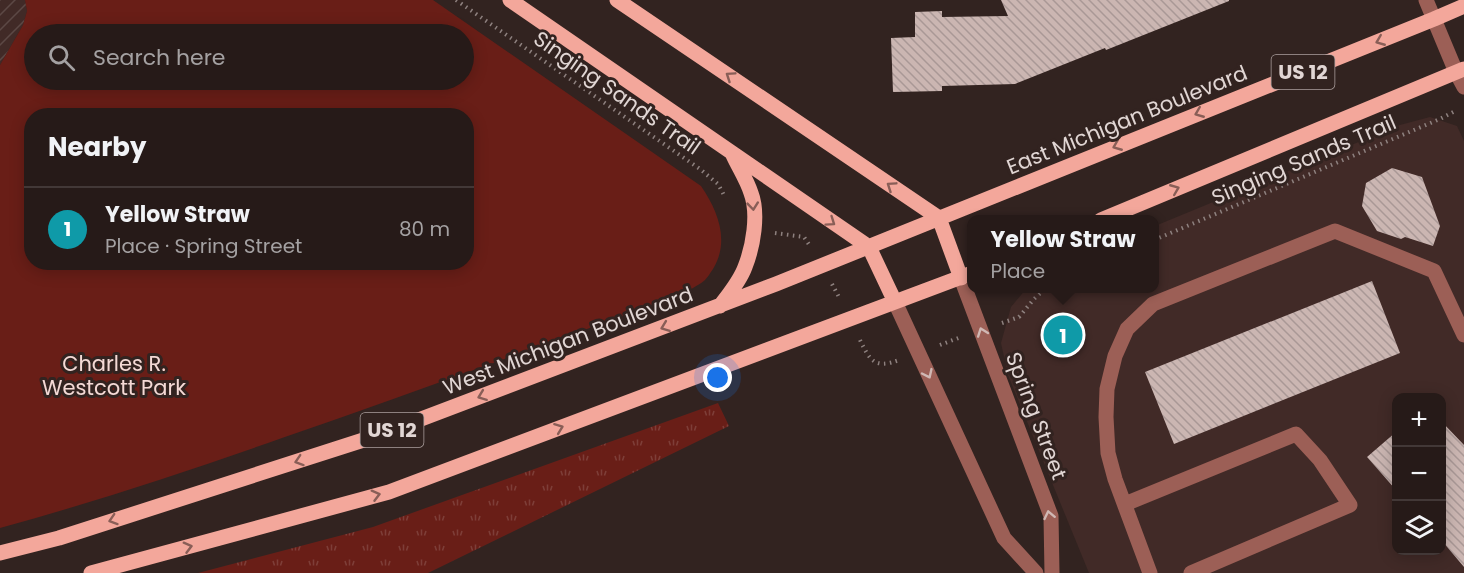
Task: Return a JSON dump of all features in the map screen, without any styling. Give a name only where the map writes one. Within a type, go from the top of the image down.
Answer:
[{"type":"main road","points":[[510,0],[868,248],[895,302]]},
{"type":"main road","points":[[617,0],[939,218],[966,276]]},
{"type":"main road","name":"East Michigan Boulevard","points":[[939,218],[1464,6]]},
{"type":"main road","points":[[1111,215],[1460,71]]},
{"type":"main road","points":[[720,306],[745,268],[753,238],[755,214],[752,195],[732,153]]},
{"type":"main road","name":"West Michigan Boulevard","points":[[0,553],[59,538],[379,435],[720,306],[939,218]]},
{"type":"main road","name":"US 12","points":[[91,573],[389,492],[966,276]]},
{"type":"street","points":[[1426,0],[1460,71],[1464,87]]},
{"type":"street","points":[[1150,573],[1115,479],[1108,453],[1106,417],[1107,389],[1115,356],[1127,329],[1153,304],[1335,231],[1434,271],[1464,335]]},
{"type":"street","name":"Spring Street","points":[[972,293],[1051,516],[1052,573]]},
{"type":"street","points":[[895,302],[1004,538],[1036,573]]},
{"type":"street","points":[[1125,504],[1296,434],[1320,460],[1350,505],[1191,573]]},
{"type":"path","name":"Singing Sands Trail","points":[[456,0],[700,169],[718,184],[729,204]]},
{"type":"path","name":"Singing Sands Trail","points":[[1159,238],[1440,119],[1464,105]]},
{"type":"path","points":[[767,233],[804,237]]},
{"type":"path","points":[[1019,317],[1041,293]]},
{"type":"shaded area","points":[[0,0],[25,0],[27,11],[23,25],[0,65]]},
{"type":"shaded area","points":[[1430,117],[1457,126],[1464,141],[1464,573],[1089,573],[1008,375],[1001,343],[1011,307],[1023,293],[1159,293],[1159,224],[1400,125]]},
{"type":"green space","name":"Charles R. Westcott Park","points":[[25,0],[433,0],[468,24],[24,24],[24,90],[474,90],[474,28],[701,186],[720,226],[721,248],[718,258],[705,280],[681,295],[212,462],[106,497],[0,528],[0,65],[23,25],[27,11]]},
{"type":"green space","points":[[718,403],[729,426],[428,573],[198,573],[373,527]]},
{"type":"building","points":[[1001,0],[1229,1],[1015,84],[942,86],[942,91],[893,92],[891,38],[915,37],[915,12],[942,11],[942,17],[1008,16]]},
{"type":"building","points":[[1392,168],[1422,177],[1440,226],[1433,246],[1377,231],[1362,206],[1366,183]]},
{"type":"building","points":[[1372,281],[1400,353],[1174,444],[1145,372]]},
{"type":"building","points":[[1446,426],[1464,445],[1464,567],[1446,546]]},
{"type":"building","points":[[1392,435],[1392,485],[1367,457]]},
{"type":"place","name":"Yellow Straw","points":[[1063,335]]}]
